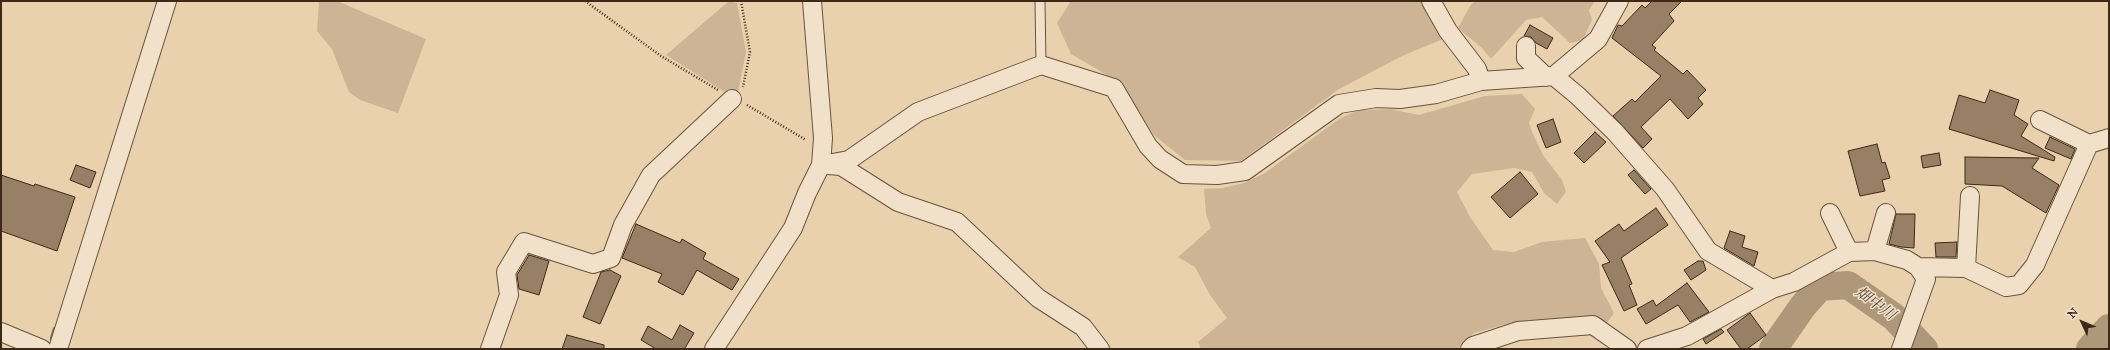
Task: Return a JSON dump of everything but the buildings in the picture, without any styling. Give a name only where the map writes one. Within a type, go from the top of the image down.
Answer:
[{"type":"street","points":[[58,349],[167,1]]},
{"type":"street","points":[[714,349],[793,228],[807,193],[821,165],[823,138],[812,1]]},
{"type":"street","points":[[1431,1],[1448,31],[1477,69],[1481,81]]},
{"type":"street","points":[[821,165],[849,160],[918,112],[1041,65],[1114,88],[1148,146],[1160,159],[1183,174],[1217,175],[1246,171],[1339,104],[1376,98],[1400,100],[1436,94],[1481,81],[1550,76],[1598,39],[1619,1]]},
{"type":"street","points":[[1526,46],[1526,58],[1578,96],[1615,132],[1665,190],[1708,251],[1772,289]]},
{"type":"street","points":[[490,349],[509,295],[506,272],[524,242],[593,264],[611,258],[623,225],[651,175],[736,100]]},
{"type":"street","points":[[2040,120],[2089,144],[2109,138]]},
{"type":"street","points":[[1918,267],[1966,268],[2006,287],[2020,285],[2035,265],[2089,144]]},
{"type":"street","points":[[821,165],[842,166],[898,202],[957,222],[1038,298],[1083,327],[1100,349]]},
{"type":"street","points":[[1966,268],[1970,196]]},
{"type":"street","points":[[1830,213],[1849,252]]},
{"type":"street","points":[[1875,251],[1886,213]]},
{"type":"street","points":[[1647,349],[1687,336],[1772,289],[1794,282],[1849,252],[1875,251],[1907,260],[1918,267],[1926,279],[1903,345]]},
{"type":"street","points":[[1470,349],[1473,346],[1518,331],[1593,325],[1628,349]]},
{"type":"street","points":[[1,332],[42,349]]},
{"type":"lane","points":[[1040,1],[1041,65]]},
{"type":"path","points":[[584,1],[661,56],[813,144],[821,165]]},
{"type":"path","points":[[736,100],[750,52],[741,1]]},
{"type":"shaded area","points":[[319,1],[337,1],[426,39],[398,113],[360,100],[349,92],[332,49],[317,31]]},
{"type":"shaded area","points":[[729,1],[737,3],[746,52],[738,92],[728,94],[666,55]]},
{"type":"shaded area","points":[[1071,1],[1434,1],[1448,37],[1402,56],[1339,89],[1241,161],[1185,160],[1154,135],[1119,82],[1071,54],[1057,23]]},
{"type":"shaded area","points":[[1475,1],[1595,1],[1589,10],[1592,20],[1583,40],[1570,43],[1542,17],[1526,20],[1491,59],[1482,48],[1458,28],[1470,6]]},
{"type":"shaded area","points":[[1522,94],[1535,109],[1529,123],[1532,132],[1543,155],[1562,180],[1566,192],[1557,204],[1544,193],[1532,172],[1514,168],[1472,174],[1457,192],[1470,217],[1493,250],[1514,252],[1542,242],[1585,238],[1599,264],[1601,288],[1614,313],[1604,327],[1506,324],[1474,333],[1458,349],[1201,349],[1198,342],[1227,318],[1210,295],[1195,267],[1178,257],[1211,228],[1206,214],[1204,189],[1223,188],[1244,183],[1265,173],[1339,119],[1358,110],[1390,109],[1419,115],[1485,96]]},
{"type":"waterway","name":"畑中川","points":[[1773,349],[1803,306],[1820,287],[1848,285],[1894,317],[1924,349]]},
{"type":"waterway","name":"畑中川","points":[[2090,349],[2109,328]]},
{"type":"waterway","points":[[52,339],[55,329]]}]
